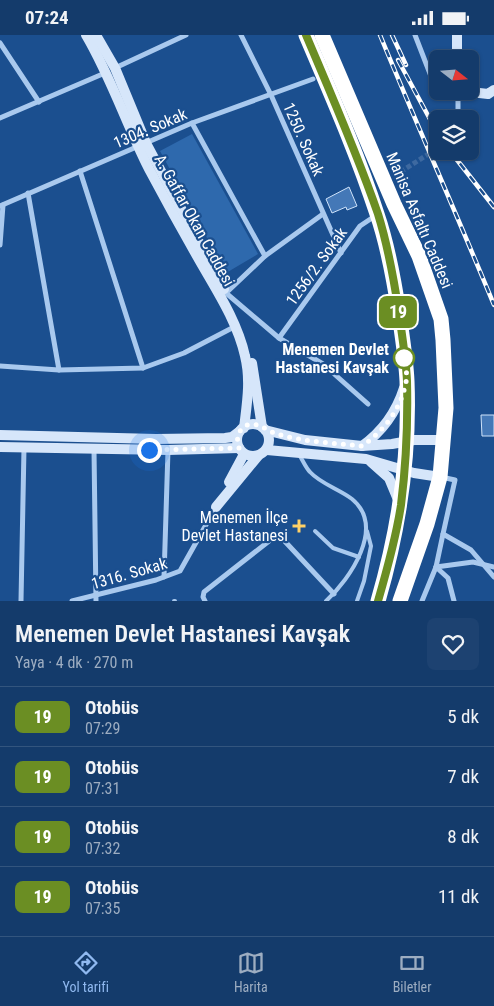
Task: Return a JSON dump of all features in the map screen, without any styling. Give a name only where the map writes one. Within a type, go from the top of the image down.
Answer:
[{"type":"highway","points":[[306,35],[378,215],[393,274],[407,380],[406,441],[401,506],[394,543],[378,601]]},
{"type":"highway","name":"Manisa Asfaltı Caddesi","points":[[322,35],[420,256],[441,319],[446,398],[440,477],[427,524],[400,601]]},
{"type":"street","name":"A. Gaffar Okan Caddesi","points":[[86,35],[110,71]]},
{"type":"street","name":"A. Gaffar Okan Caddesi","points":[[96,35],[142,145],[177,221],[224,303],[245,356],[249,380],[242,429]]},
{"type":"street","points":[[0,118],[110,71],[186,35]]},
{"type":"street","name":"1250. Sokak","points":[[241,35],[271,95],[342,253]]},
{"type":"street","points":[[414,35],[429,71]]},
{"type":"street","points":[[457,35],[457,50]]},
{"type":"street","points":[[0,43],[39,102]]},
{"type":"street","name":"1304. Sokak","points":[[1,205],[192,123],[312,79]]},
{"type":"street","points":[[479,93],[492,94]]},
{"type":"street","points":[[192,123],[266,256]]},
{"type":"street","name":"A. Gaffar Okan Caddesi","points":[[142,145],[226,293],[249,349],[256,377],[264,428]]},
{"type":"street","points":[[80,171],[143,368]]},
{"type":"street","points":[[28,193],[60,370]]},
{"type":"street","points":[[0,245],[1,205]]},
{"type":"street","points":[[323,214],[266,256],[226,293],[279,338],[323,364],[368,404]]},
{"type":"street","name":"1256/2. Sokak","points":[[279,338],[360,226],[378,215]]},
{"type":"street","points":[[0,366],[60,370],[143,368],[184,353],[234,327]]},
{"type":"street","points":[[362,446],[386,425],[394,413],[407,380]]},
{"type":"street","points":[[0,435],[156,439],[225,438],[232,437],[252,424],[305,440],[362,446],[406,441],[444,440]]},
{"type":"street","points":[[216,507],[262,453],[269,439],[264,428]]},
{"type":"street","points":[[242,429],[237,440],[242,451],[251,457],[262,453],[298,452],[366,459],[414,473],[455,480],[436,567],[422,601]]},
{"type":"street","points":[[0,447],[242,451]]},
{"type":"street","points":[[21,601],[24,447]]},
{"type":"street","points":[[94,450],[95,599]]},
{"type":"street","points":[[164,577],[168,450]]},
{"type":"street","points":[[216,507],[242,451]]},
{"type":"street","points":[[366,459],[389,478],[401,506]]},
{"type":"street","name":"1316. Sokak","points":[[72,601],[95,599],[180,571],[216,507]]},
{"type":"street","points":[[443,534],[471,550],[494,577]]},
{"type":"street","points":[[205,601],[203,597],[204,592],[278,535],[334,594]]},
{"type":"street","points":[[436,567],[473,562],[494,567]]},
{"type":"street","points":[[436,567],[448,578],[454,601]]},
{"type":"lane","points":[[298,452],[310,472],[352,500],[364,514],[370,546],[364,581],[357,601]]},
{"type":"lane","points":[[326,601],[334,594],[359,557],[364,547],[366,526]]},
{"type":"lane","points":[[315,531],[333,548],[359,557]]},
{"type":"shaded area","points":[[192,134],[258,254],[226,273],[160,151]]},
{"type":"building","points":[[349,187],[357,206],[347,210],[346,207],[332,213],[326,199]]},
{"type":"building","points":[[481,415],[494,415],[494,436],[482,436]]},
{"type":"tunnel","points":[[394,176],[429,154]]},
{"type":"railway","points":[[380,35],[494,305]]},
{"type":"railway","points":[[392,35],[406,65]]},
{"type":"railway","points":[[398,60],[429,117]]},
{"type":"railway","points":[[457,160],[494,207]]},
{"type":"bus line","name":"19","points":[[306,35],[378,215],[393,274],[401,327],[407,380],[407,421],[401,506],[394,543],[378,601]]},
{"type":"place","name":"Menemen Devlet Hastanesi Kavşak","points":[[404,358]]},
{"type":"place","name":"Menemen İlçe Devlet Hastanesi","points":[[299,526]]},
{"type":"route","points":[[149,450],[239,448],[237,440],[240,431],[252,424],[278,434],[305,440],[362,446],[386,425],[394,413],[407,380],[404,358]]}]
